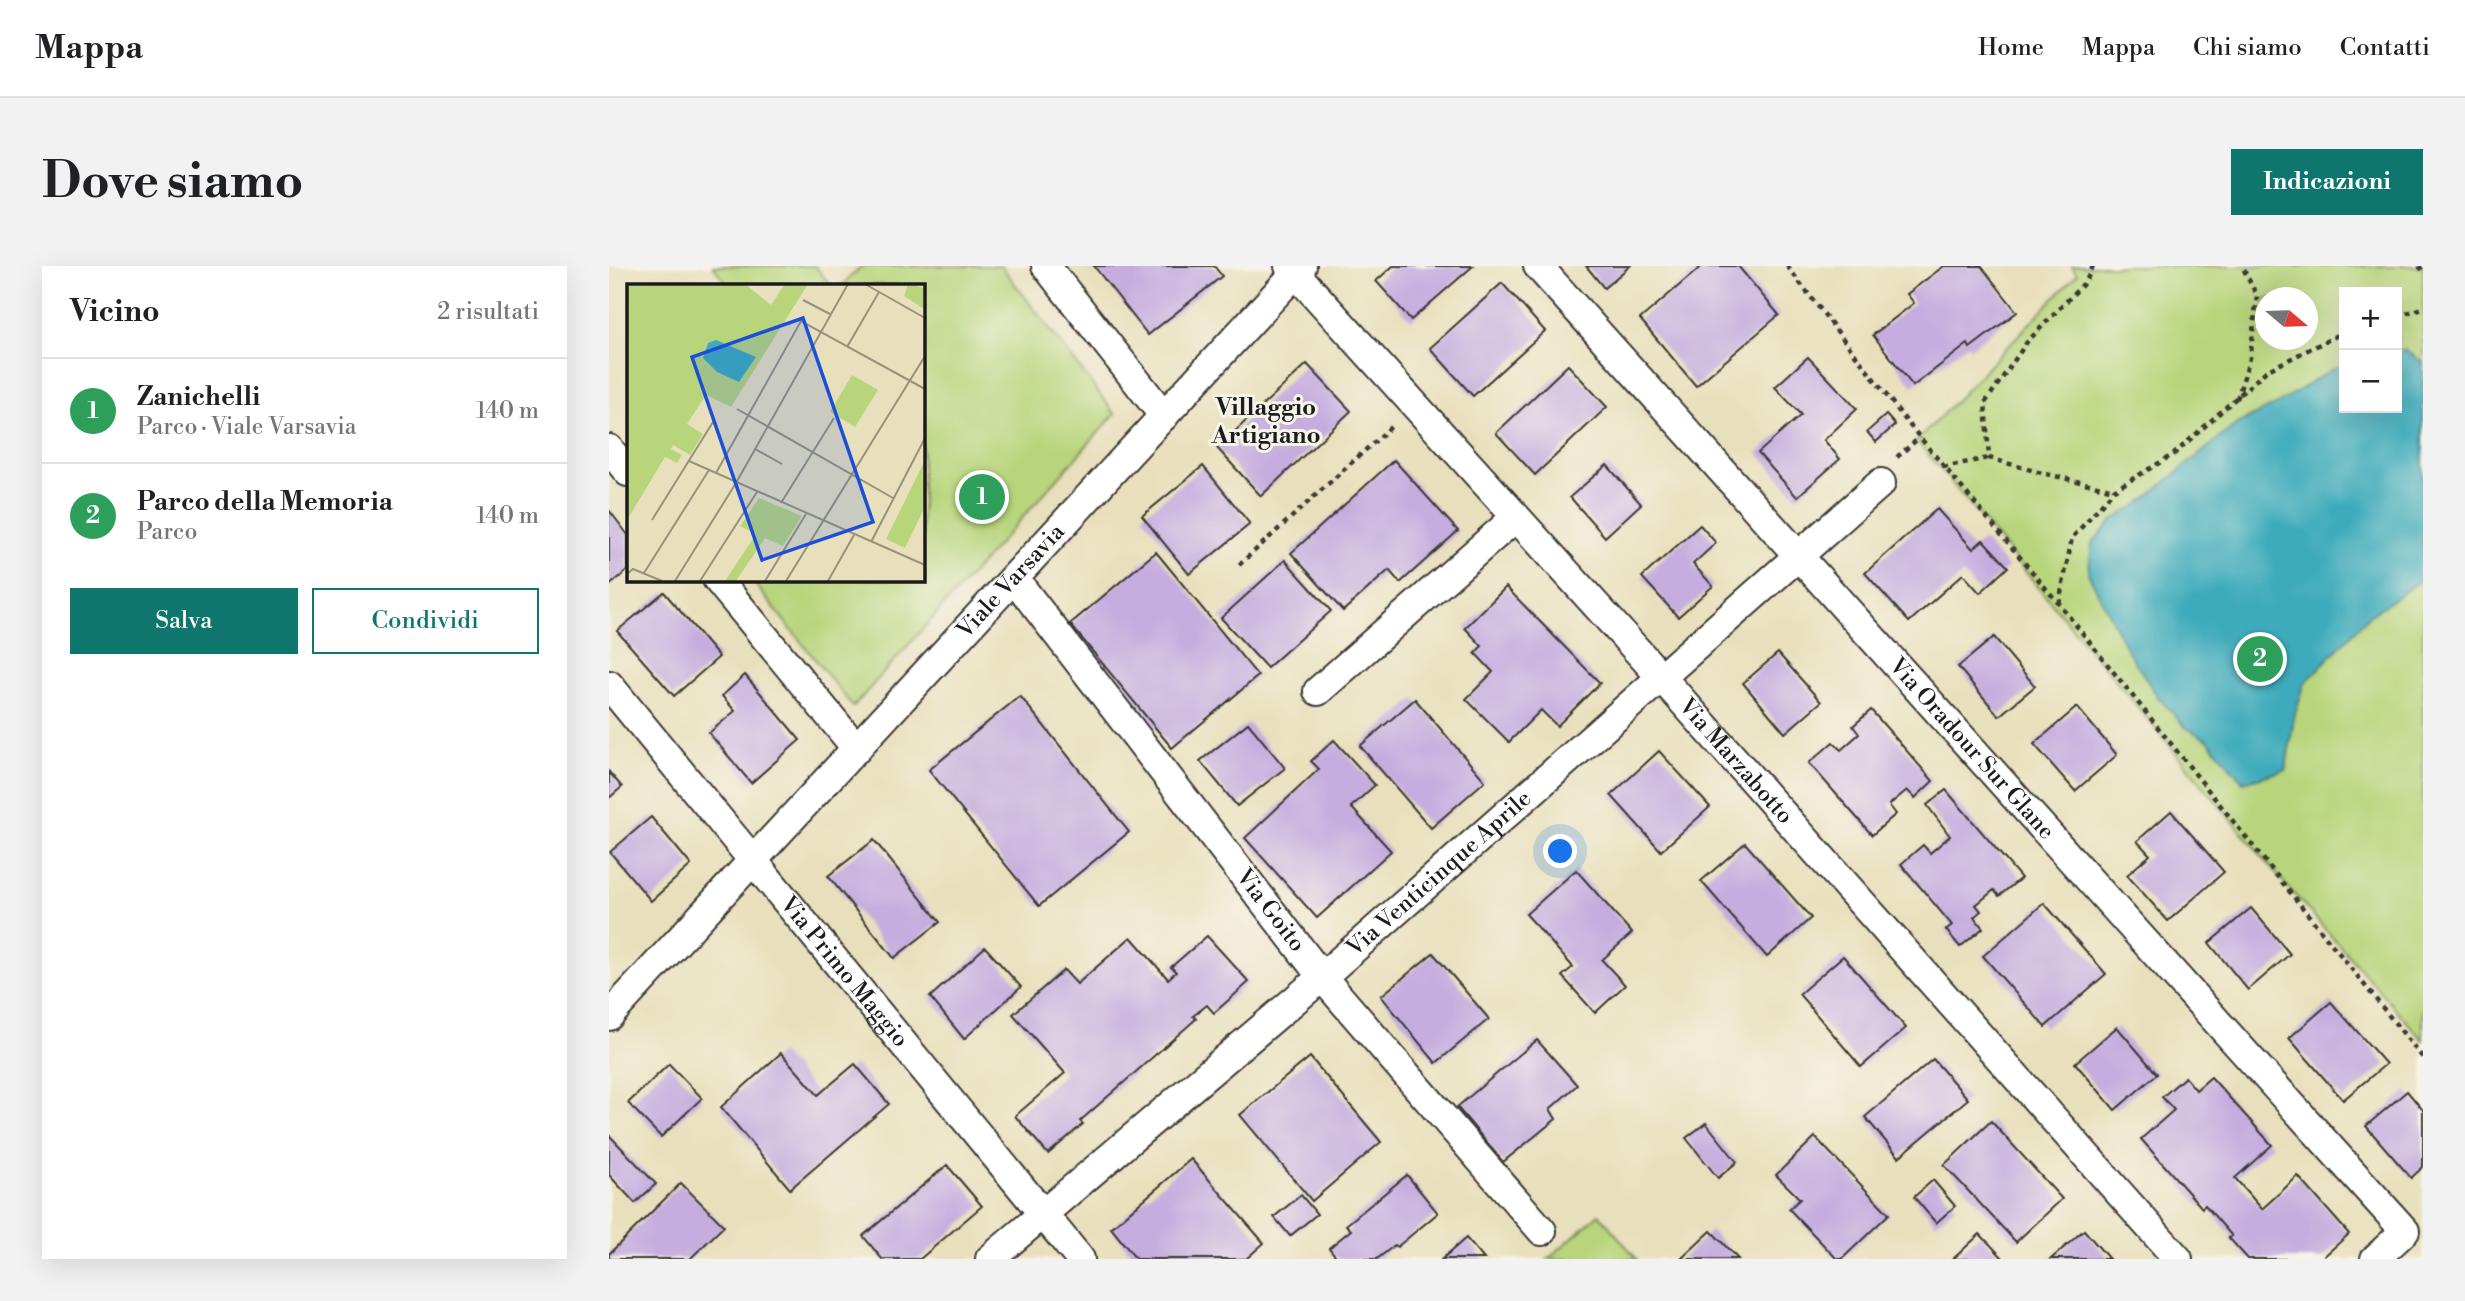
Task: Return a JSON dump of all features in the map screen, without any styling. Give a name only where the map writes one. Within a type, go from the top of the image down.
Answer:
[{"type":"street","points":[[1046,266],[1164,416]]},
{"type":"street","name":"Via Oradour Sur Glane","points":[[1538,266],[2405,1231],[2375,1259]]},
{"type":"street","name":"Viale Varsavia","points":[[609,1016],[1164,416],[1295,269]]},
{"type":"street","name":"Via Marzabotto","points":[[1295,269],[2178,1259]]},
{"type":"street","points":[[609,449],[627,471]]},
{"type":"street","name":"Via Venticinque Aprile","points":[[990,1259],[1322,978],[1881,483]]},
{"type":"street","points":[[1318,691],[1516,517]]},
{"type":"street","name":"Via Goito","points":[[1014,578],[1322,978],[1542,1231]]},
{"type":"street","points":[[719,581],[857,748]]},
{"type":"street","name":"Via Primo Maggio","points":[[609,685],[1080,1259]]},
{"type":"path","points":[[1787,266],[1943,467],[2059,604],[2423,1058]]},
{"type":"path","points":[[1989,458],[1985,403],[2027,342],[2086,281],[2093,266]]},
{"type":"path","points":[[2237,400],[2250,358],[2257,296],[2242,266]]},
{"type":"path","points":[[2419,266],[2423,271]]},
{"type":"path","points":[[2402,314],[2423,308]]},
{"type":"path","points":[[2059,604],[2072,538],[2114,490],[2175,454],[2266,371],[2339,334]]},
{"type":"path","points":[[1239,565],[1399,420]]},
{"type":"path","points":[[1943,467],[1989,458],[2114,490]]},
{"type":"green space","points":[[713,266],[815,266],[829,284],[727,284]]},
{"type":"green space","points":[[862,266],[1001,266],[1115,414],[853,707],[753,581],[924,581],[924,284],[843,284]]},
{"type":"green space","points":[[2072,266],[2423,266],[2423,1040],[2279,877],[1917,441],[2077,274]]},
{"type":"green space","points":[[1599,1214],[1637,1259],[1548,1259]]},
{"type":"water","points":[[2402,350],[2423,362],[2423,579],[2369,616],[2305,683],[2294,717],[2286,770],[2243,782],[2209,741],[2185,727],[2157,696],[2126,648],[2088,573],[2092,543],[2113,520],[2140,503],[2235,425],[2277,404],[2339,367],[2339,413],[2402,413]]},
{"type":"building","points":[[1094,266],[1214,266],[1222,276],[1148,335]]},
{"type":"building","points":[[1393,266],[1473,266],[1411,320],[1376,281]]},
{"type":"building","points":[[1586,266],[1630,266],[1604,288]]},
{"type":"building","points":[[1702,266],[1738,266],[1779,315],[1696,386],[1640,319]]},
{"type":"building","points":[[1944,266],[1981,266],[2017,312],[1970,348],[1968,344],[1913,386],[1873,335],[1914,303],[1907,294]]},
{"type":"building","points":[[1502,283],[1545,331],[1473,396],[1430,348]]},
{"type":"building","points":[[1808,357],[1857,409],[1824,440],[1840,459],[1797,497],[1758,453],[1801,415],[1775,387]]},
{"type":"building","points":[[1307,364],[1351,411],[1261,496],[1217,448]]},
{"type":"building","points":[[1568,365],[1607,407],[1535,475],[1496,433]]},
{"type":"building","points":[[1886,415],[1895,425],[1876,442],[1867,432]]},
{"type":"building","points":[[1394,460],[1458,531],[1400,583],[1389,570],[1343,611],[1291,553]]},
{"type":"building","points":[[1607,465],[1641,504],[1605,537],[1570,497]]},
{"type":"building","points":[[1203,466],[1250,524],[1189,574],[1142,516]]},
{"type":"building","points":[[1937,509],[1973,549],[1983,540],[2008,567],[1980,593],[1963,574],[1909,622],[1865,573]]},
{"type":"building","points":[[609,510],[627,534],[627,571],[609,586]]},
{"type":"building","points":[[1700,525],[1716,543],[1693,564],[1713,586],[1678,617],[1642,577]]},
{"type":"building","points":[[1156,552],[1258,676],[1172,748],[1070,624]]},
{"type":"building","points":[[1285,560],[1331,611],[1267,668],[1221,618]]},
{"type":"building","points":[[1506,587],[1600,683],[1557,726],[1541,710],[1509,742],[1466,699],[1493,672],[1475,653],[1482,646],[1465,628]]},
{"type":"building","points":[[664,592],[719,657],[674,696],[617,631]]},
{"type":"building","points":[[1994,637],[2035,686],[1999,716],[1958,667]]},
{"type":"building","points":[[1778,653],[1821,702],[1785,733],[1743,683]]},
{"type":"building","points":[[745,675],[800,740],[751,783],[709,733],[735,711],[722,696]]},
{"type":"building","points":[[1020,696],[1129,832],[1039,906],[929,770]]},
{"type":"building","points":[[1415,699],[1485,781],[1431,828],[1360,746]]},
{"type":"building","points":[[2077,707],[2117,755],[2075,791],[2034,744]]},
{"type":"building","points":[[1871,710],[1933,781],[1915,798],[1907,790],[1889,805],[1896,814],[1872,835],[1809,763],[1833,742],[1841,750],[1859,734],[1853,726]]},
{"type":"building","points":[[1248,723],[1285,768],[1237,806],[1200,761]]},
{"type":"building","points":[[1334,740],[1375,785],[1351,807],[1391,851],[1317,918],[1245,838],[1319,769],[1311,761]]},
{"type":"building","points":[[1659,751],[1710,807],[1661,851],[1611,795]]},
{"type":"building","points":[[609,772],[622,787],[609,798]]},
{"type":"building","points":[[1946,790],[2021,878],[1999,896],[1994,890],[1976,905],[1981,911],[1974,917],[1983,928],[1960,947],[1946,930],[1952,925],[1901,864],[1923,845],[1930,853],[1950,836],[1927,805]]},
{"type":"building","points":[[2171,811],[2224,872],[2168,921],[2127,875],[2150,855],[2137,841]]},
{"type":"building","points":[[651,817],[691,865],[651,901],[610,852]]},
{"type":"building","points":[[874,840],[940,922],[894,958],[828,876]]},
{"type":"building","points":[[1745,843],[1811,918],[1767,957],[1701,881]]},
{"type":"building","points":[[1576,870],[1632,933],[1602,960],[1625,985],[1595,1013],[1562,976],[1573,967],[1526,914]]},
{"type":"building","points":[[2044,903],[2106,974],[2045,1027],[1983,956]]},
{"type":"building","points":[[2251,908],[2290,954],[2248,990],[2209,943]]},
{"type":"building","points":[[1207,936],[1249,982],[1214,1013],[1207,1005],[1193,1016],[1196,1019],[1080,1121],[1083,1124],[1048,1154],[1015,1116],[1065,1073],[1013,1014],[1064,970],[1077,984],[1131,937],[1168,979],[1176,972],[1171,967]]},
{"type":"building","points":[[985,947],[1021,987],[964,1039],[930,997]]},
{"type":"building","points":[[1433,953],[1489,1019],[1436,1063],[1381,996]]},
{"type":"building","points":[[1843,956],[1906,1028],[1861,1067],[1799,994]]},
{"type":"building","points":[[2331,1002],[2386,1064],[2343,1100],[2289,1038]]},
{"type":"building","points":[[2117,1027],[2157,1074],[2115,1110],[2075,1063]]},
{"type":"building","points":[[1537,1040],[1577,1085],[1550,1109],[1556,1119],[1503,1162],[1457,1107]]},
{"type":"building","points":[[781,1053],[818,1095],[855,1064],[889,1104],[790,1189],[721,1107]]},
{"type":"building","points":[[1310,1057],[1381,1142],[1312,1201],[1240,1115]]},
{"type":"building","points":[[1933,1059],[1968,1099],[1899,1157],[1865,1117]]},
{"type":"building","points":[[669,1064],[702,1098],[661,1137],[628,1103]]},
{"type":"building","points":[[2185,1077],[2196,1090],[2211,1077],[2272,1145],[2235,1178],[2262,1209],[2298,1176],[2349,1234],[2321,1259],[2248,1259],[2205,1205],[2202,1208],[2141,1139],[2174,1110],[2162,1097]]},
{"type":"building","points":[[2407,1091],[2423,1110],[2423,1167],[2411,1178],[2366,1126]]},
{"type":"building","points":[[1991,1121],[2062,1199],[2016,1242],[1944,1165]]},
{"type":"building","points":[[1706,1123],[1737,1162],[1718,1178],[1686,1138]]},
{"type":"building","points":[[609,1135],[656,1184],[635,1203],[609,1175]]},
{"type":"building","points":[[1815,1137],[1889,1214],[1842,1259],[1837,1259],[1789,1209],[1800,1199],[1776,1175]]},
{"type":"building","points":[[1191,1159],[1264,1243],[1246,1259],[1136,1259],[1111,1228]]},
{"type":"building","points":[[947,1165],[982,1206],[920,1259],[882,1259],[863,1236]]},
{"type":"building","points":[[1407,1175],[1438,1213],[1397,1247],[1395,1245],[1377,1259],[1338,1259],[1329,1248],[1351,1230],[1346,1225]]},
{"type":"building","points":[[1933,1180],[1955,1206],[1936,1223],[1914,1197]]},
{"type":"building","points":[[681,1183],[724,1226],[690,1259],[609,1259],[609,1254]]},
{"type":"building","points":[[1301,1195],[1317,1214],[1290,1236],[1274,1217]]},
{"type":"building","points":[[2084,1230],[2109,1259],[2051,1259]]},
{"type":"building","points":[[1711,1231],[1738,1259],[1681,1259]]},
{"type":"building","points":[[1980,1234],[2004,1259],[1953,1259]]},
{"type":"building","points":[[1466,1238],[1484,1259],[1442,1259]]},
{"type":"place","name":"Zanichelli","points":[[982,497]]},
{"type":"place","name":"Parco della Memoria","points":[[2260,659]]},
{"type":"district","name":"Villaggio Artigiano","points":[[1266,422]]}]
